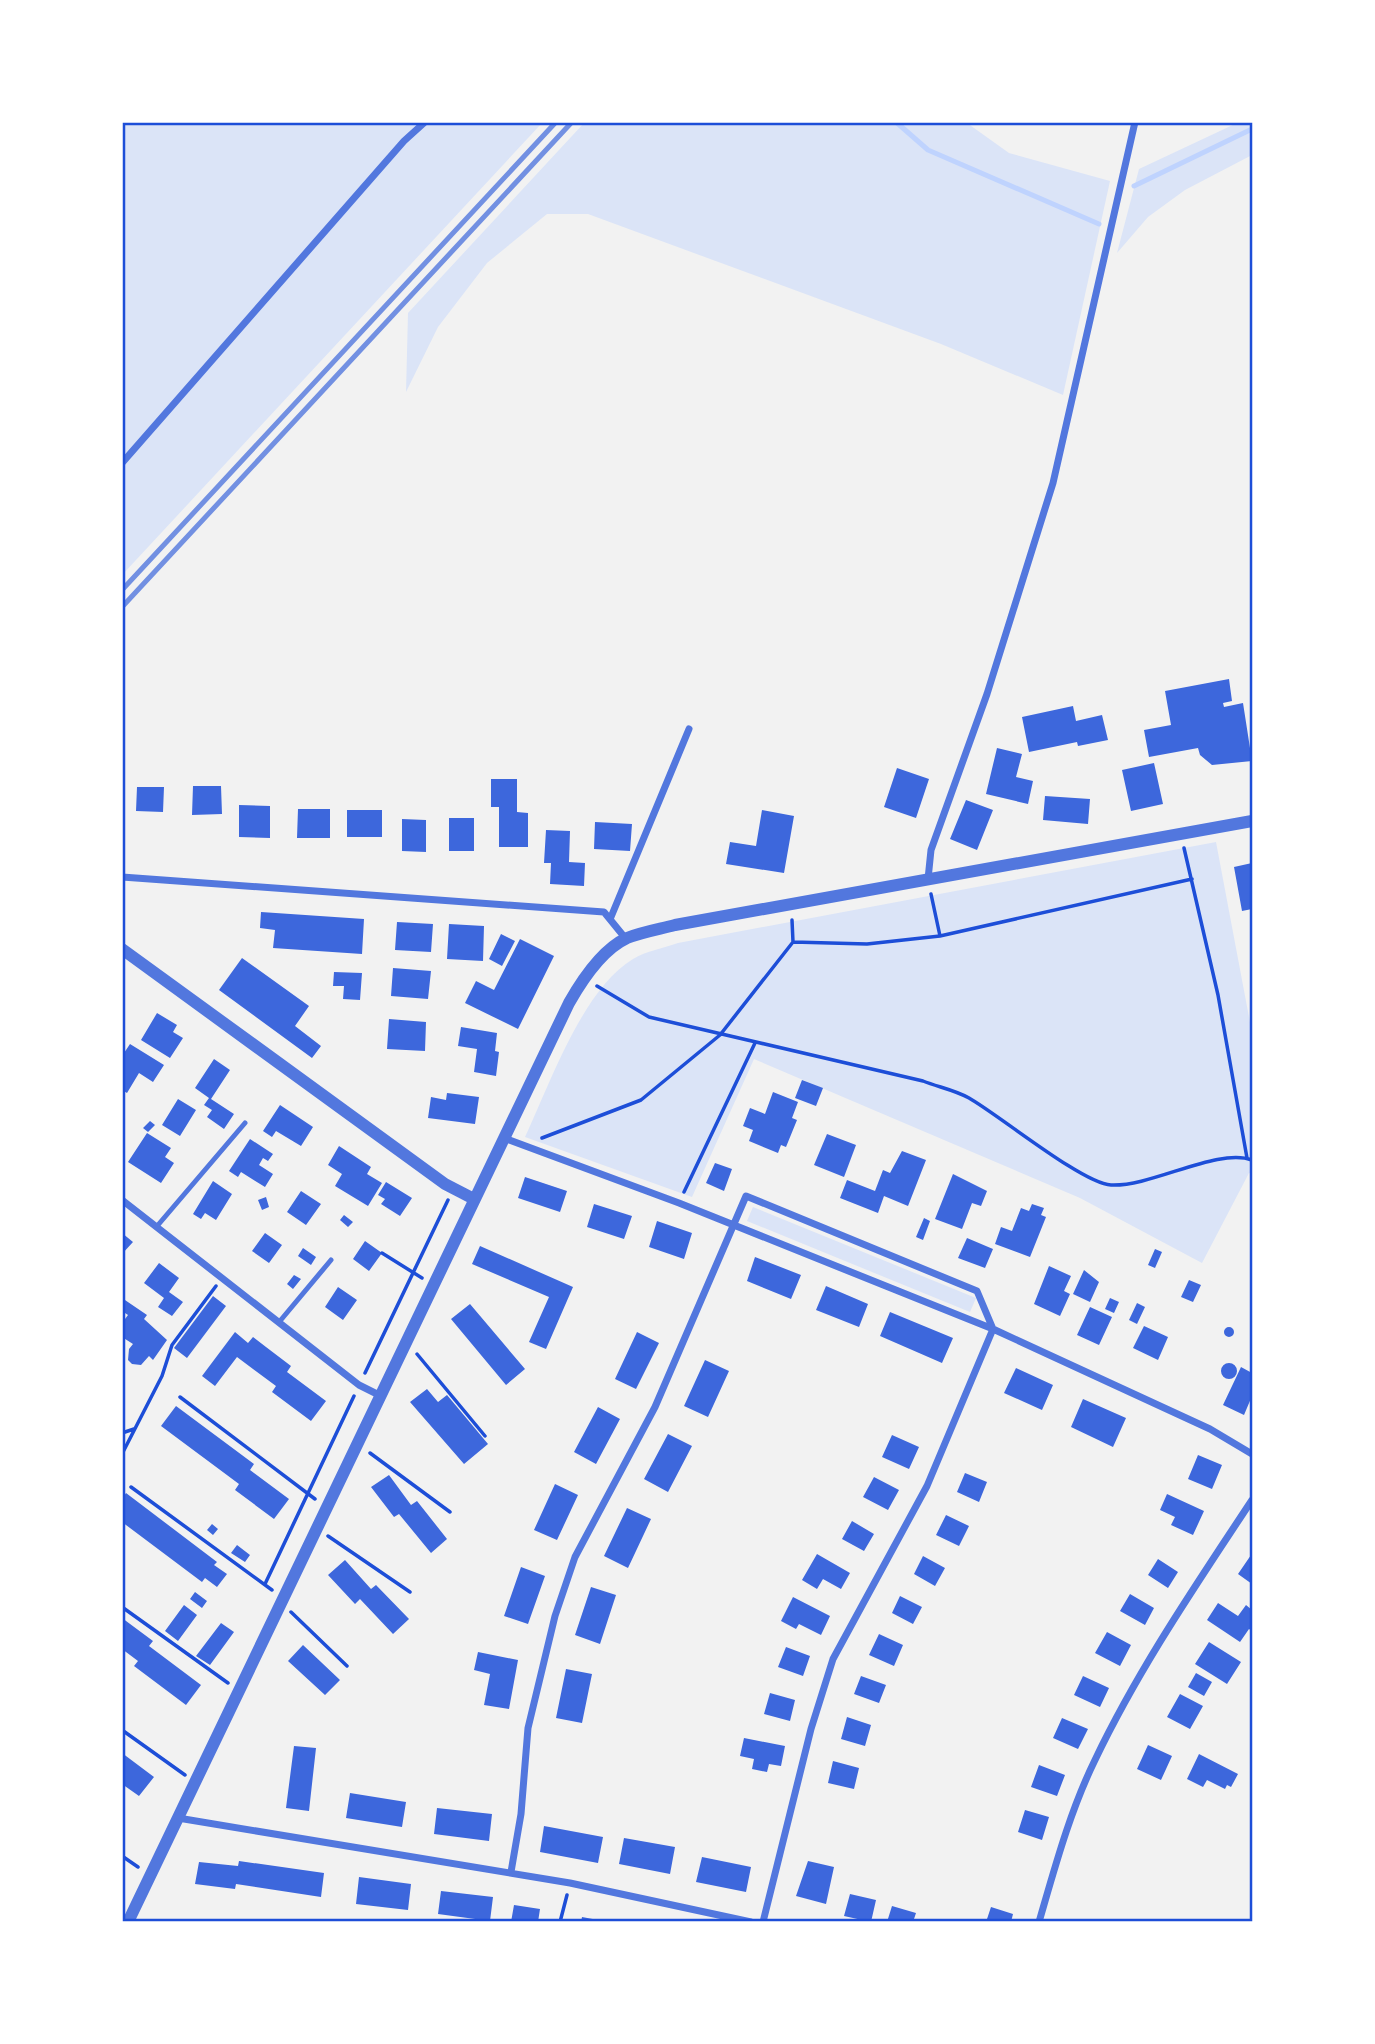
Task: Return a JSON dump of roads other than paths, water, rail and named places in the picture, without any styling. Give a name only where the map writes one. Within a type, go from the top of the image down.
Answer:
[{"type":"street","points":[[122,463],[404,141],[425,122]]},
{"type":"street","points":[[928,879],[931,850],[987,694],[1053,483],[1135,122]]},
{"type":"street","points":[[611,917],[689,729]]},
{"type":"street","points":[[128,1922],[325,1506],[582,981],[626,939],[675,925],[1252,821]]},
{"type":"street","points":[[122,877],[604,912],[611,917],[626,939]]},
{"type":"street","points":[[122,949],[445,1184],[474,1199]]},
{"type":"street","points":[[503,1138],[679,1203],[993,1329],[1210,1429],[1252,1454]]},
{"type":"street","points":[[511,1872],[521,1814],[528,1728],[559,1604],[575,1557],[655,1407],[735,1227],[746,1196],[977,1291],[993,1329],[927,1486],[833,1659],[810,1729],[763,1922]]},
{"type":"street","points":[[122,1200],[158,1225],[359,1385],[379,1395]]},
{"type":"street","points":[[1039,1922],[1070,1821],[1094,1761],[1153,1650],[1252,1500]]},
{"type":"street","points":[[178,1818],[511,1872],[751,1922]]},
{"type":"lane","points":[[158,1225],[245,1123]]},
{"type":"lane","points":[[280,1321],[331,1260]]},
{"type":"waterway","points":[[896,122],[928,150],[1099,224]]},
{"type":"waterway","points":[[1134,186],[1252,129]]},
{"type":"railway","points":[[122,590],[556,122]]},
{"type":"railway","points":[[122,607],[572,122]]}]
